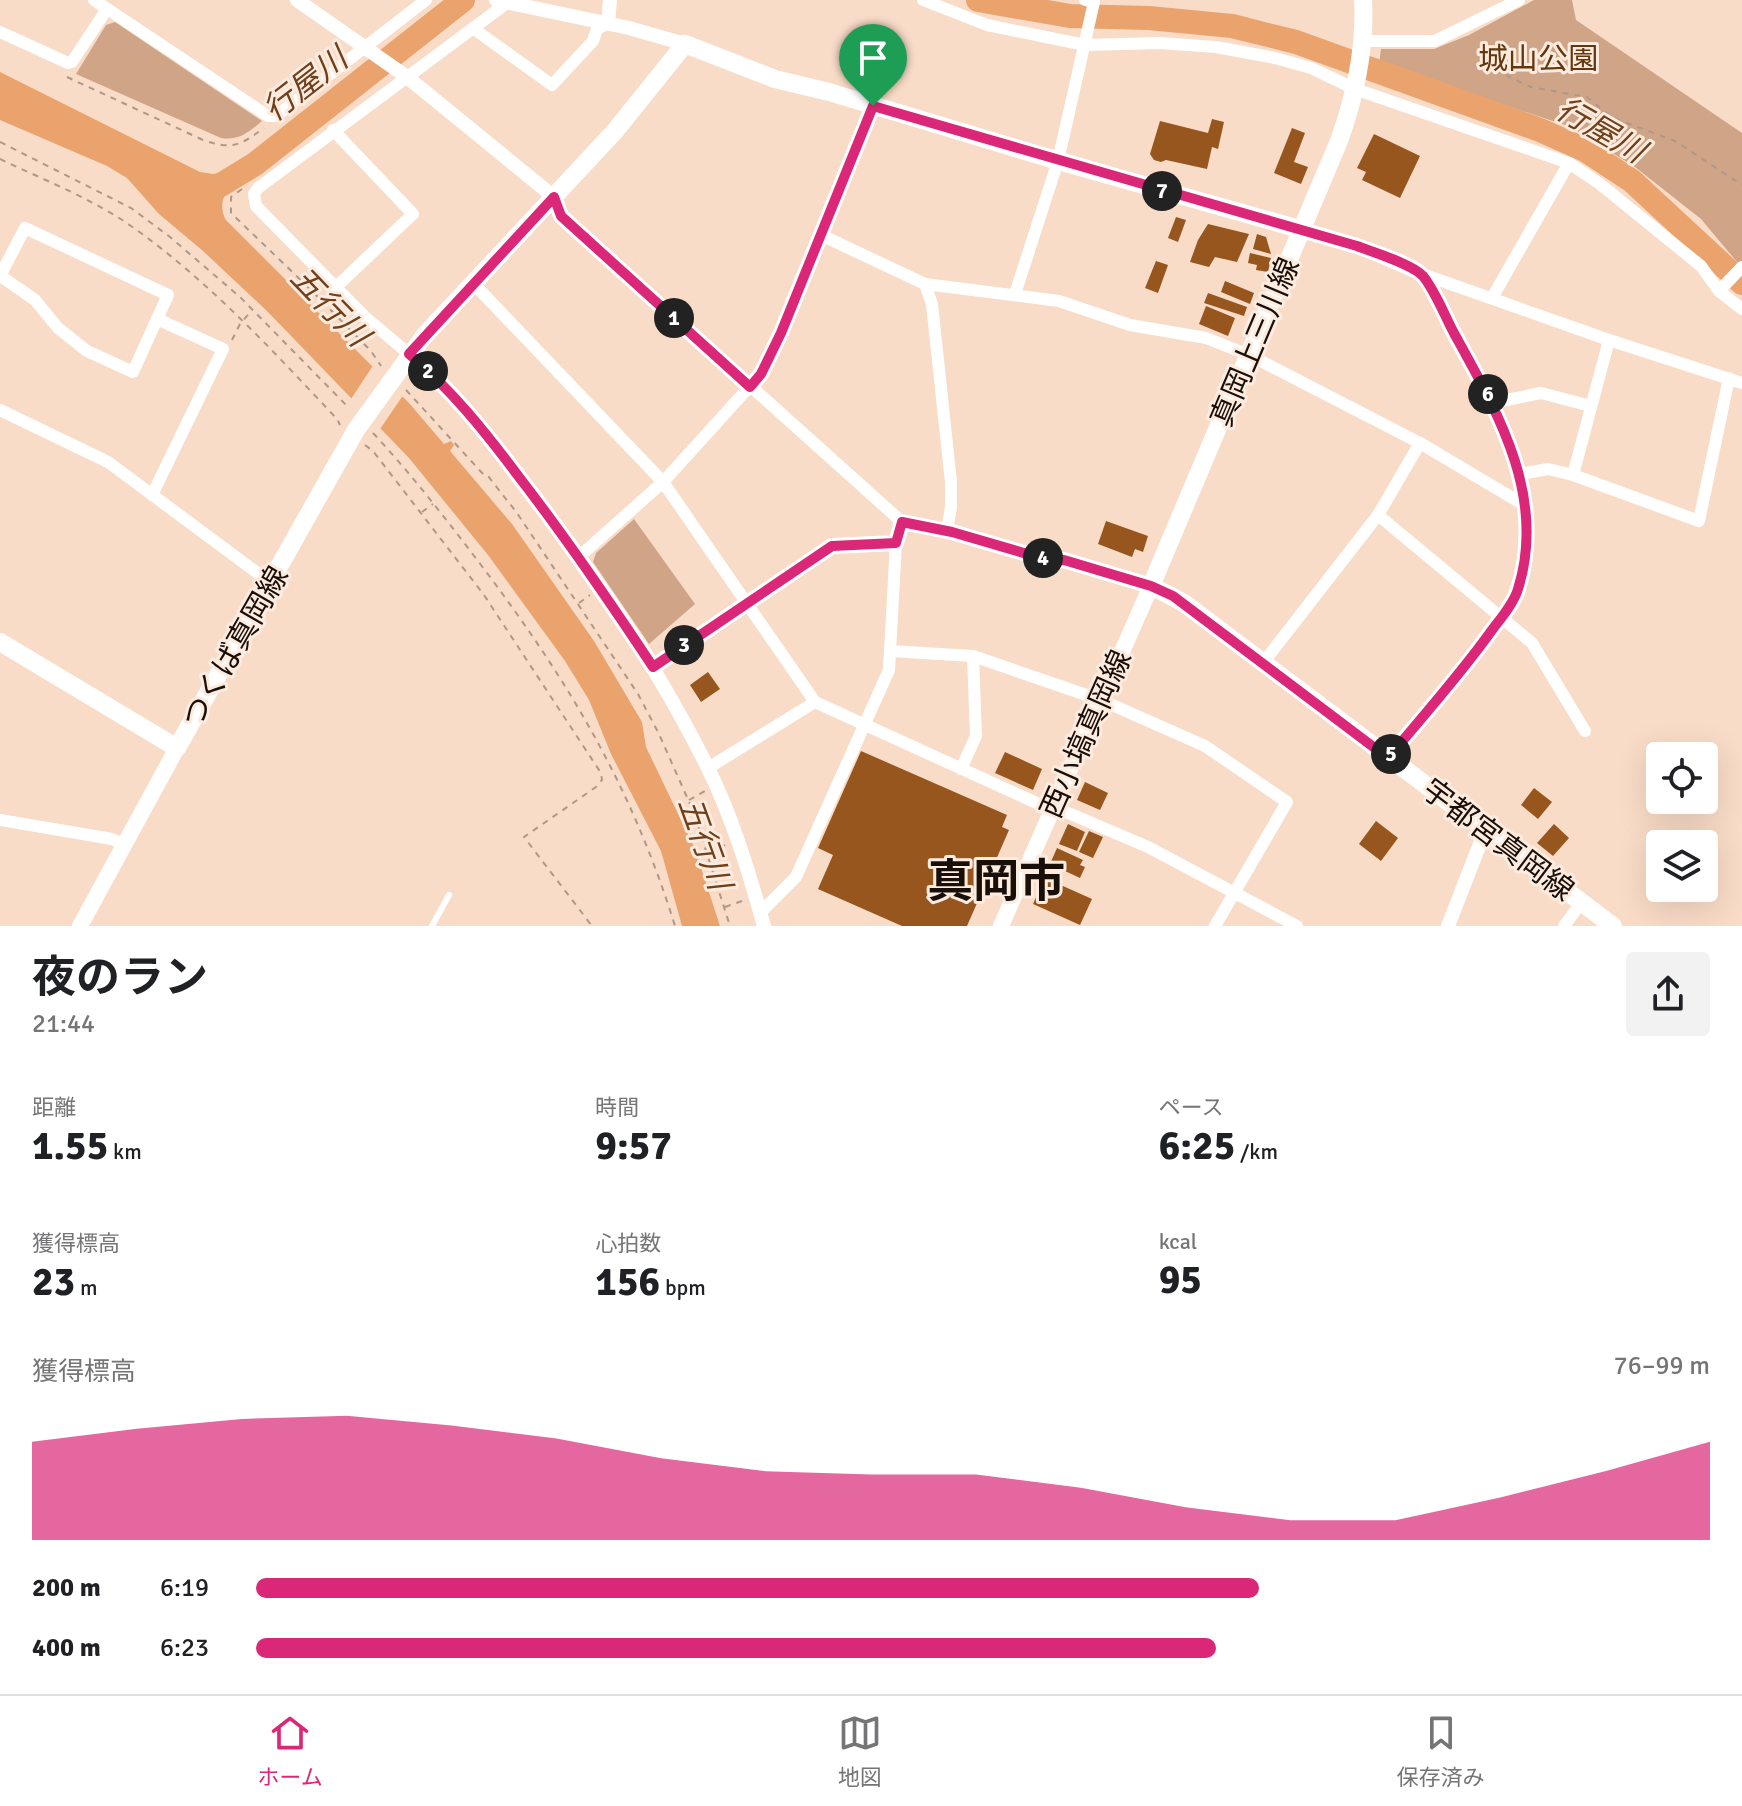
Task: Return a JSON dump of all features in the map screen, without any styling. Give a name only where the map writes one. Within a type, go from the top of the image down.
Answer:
[{"type":"main road","name":"真岡上三川線","points":[[1151,586],[1339,141],[1356,84],[1362,48],[1363,0]]},
{"type":"main road","points":[[685,44],[775,79],[1303,230]]},
{"type":"main road","name":"つくば真岡線","points":[[0,642],[177,748],[355,432],[407,358],[615,131],[685,44]]},
{"type":"main road","name":"宇都宮真岡線","points":[[1151,586],[1184,603],[1613,926]]},
{"type":"main road","name":"西小塙真岡線","points":[[1001,926],[1151,586]]},
{"type":"main road","points":[[80,926],[177,748]]},
{"type":"street","points":[[94,0],[268,116],[276,116],[371,50],[426,0]]},
{"type":"street","points":[[297,0],[403,74],[554,197],[561,216],[902,522],[947,531],[1051,561],[1064,560],[1151,586]]},
{"type":"street","points":[[608,23],[610,0]]},
{"type":"street","points":[[923,0],[987,25],[1085,42],[1159,43],[1241,50],[1311,68],[1569,163],[1600,184],[1701,266],[1719,291],[1742,309]]},
{"type":"street","points":[[1362,48],[1435,41],[1519,0]]},
{"type":"street","points":[[685,44],[608,23],[505,1],[474,29],[403,74],[254,194],[256,206],[364,316],[407,358],[451,394],[580,556],[653,667],[708,768],[737,837],[762,920]]},
{"type":"street","points":[[1015,294],[1058,161],[1085,42],[1089,3]]},
{"type":"street","points":[[0,32],[68,63],[72,62],[107,9]]},
{"type":"street","points":[[474,29],[552,85],[593,41],[597,29],[608,23]]},
{"type":"street","points":[[580,556],[663,482],[761,374],[781,333],[873,106]]},
{"type":"street","points":[[333,130],[413,214],[336,287]]},
{"type":"street","points":[[1492,298],[1569,163]]},
{"type":"street","points":[[25,228],[168,295],[157,319],[133,372],[87,351],[58,328],[35,300],[1,277],[25,228]]},
{"type":"street","points":[[1303,230],[1357,246],[1422,274],[1609,340],[1736,381],[1699,521],[1573,475],[1548,469],[1520,474]]},
{"type":"street","points":[[821,235],[925,284],[1059,301],[1130,325],[1194,334],[1249,355],[1420,443],[1526,506]]},
{"type":"street","points":[[1719,291],[1742,267]]},
{"type":"street","points":[[1388,758],[1471,660],[1502,615],[1518,590],[1524,552],[1526,506],[1520,474],[1492,403],[1422,274]]},
{"type":"street","points":[[473,283],[663,482],[815,702],[1052,810],[1066,812],[1148,847],[1297,926]]},
{"type":"street","points":[[925,284],[932,304],[951,482],[947,531]]},
{"type":"street","points":[[152,495],[223,349],[157,319]]},
{"type":"street","points":[[1573,475],[1609,340]]},
{"type":"street","points":[[1492,403],[1541,393],[1591,406]]},
{"type":"street","points":[[3,416],[108,462],[271,583]]},
{"type":"street","points":[[1263,663],[1378,515],[1420,443]]},
{"type":"street","points":[[1378,515],[1532,643],[1585,731]]},
{"type":"street","points":[[762,920],[796,877],[889,670],[896,543],[902,522]]},
{"type":"street","points":[[653,667],[832,546],[896,543]]},
{"type":"street","points":[[890,651],[973,656],[1101,700],[1205,746],[1287,802],[1215,926]]},
{"type":"street","points":[[961,769],[976,736],[973,656]]},
{"type":"street","points":[[708,768],[815,702]]},
{"type":"street","points":[[0,820],[112,839],[125,845]]},
{"type":"street","points":[[1448,926],[1485,831]]},
{"type":"street","points":[[1564,926],[1581,903]]},
{"type":"lane","points":[[432,926],[449,895]]},
{"type":"path","points":[[1484,65],[1531,87],[1587,97],[1611,117],[1675,141],[1742,185]]},
{"type":"path","points":[[65,76],[219,145],[232,147],[241,144],[265,128]]},
{"type":"path","points":[[0,142],[131,208],[170,237],[252,310],[373,451],[484,595],[601,773],[602,780],[596,787],[524,837],[592,926]]},
{"type":"path","points":[[0,159],[76,194],[129,224],[164,251],[243,322],[337,419],[434,503],[508,601],[579,708],[627,796],[655,864],[675,926]]},
{"type":"path","points":[[241,189],[231,197],[231,213],[309,288],[386,370]]},
{"type":"path","points":[[223,349],[230,345],[252,310]]},
{"type":"path","points":[[397,381],[488,476],[517,513],[638,694],[688,800],[730,926]]},
{"type":"path","points":[[476,465],[482,459]]},
{"type":"path","points":[[421,513],[434,503]]},
{"type":"path","points":[[578,604],[593,593]]},
{"type":"path","points":[[688,800],[706,790]]},
{"type":"path","points":[[707,851],[727,844]]},
{"type":"path","points":[[724,907],[744,900]]},
{"type":"green space","name":"城山公園","points":[[1534,0],[1572,0],[1576,20],[1742,133],[1742,268],[1701,219],[1635,167],[1571,127],[1379,64],[1381,49],[1434,49],[1469,35]]},
{"type":"green space","points":[[115,22],[262,121],[238,137],[221,138],[76,74],[106,25]]},
{"type":"green space","points":[[634,519],[695,604],[649,644],[593,562],[596,553]]},
{"type":"shaded area","points":[[0,72],[200,172],[223,172],[232,185],[223,202],[226,220],[409,403],[444,444],[451,441],[454,445],[450,451],[512,524],[594,641],[642,722],[646,747],[695,849],[720,926],[682,926],[661,851],[611,754],[589,700],[565,661],[488,555],[409,458],[266,310],[159,214],[127,178],[107,166],[0,120]]},
{"type":"pier","points":[[374,364],[404,394],[378,432],[349,402]]},
{"type":"building","points":[[1212,119],[1224,122],[1218,149],[1212,147],[1207,169],[1166,160],[1161,162],[1154,160],[1150,154],[1160,121],[1208,133]]},
{"type":"building","points":[[1292,128],[1305,133],[1294,162],[1308,167],[1301,184],[1274,173]]},
{"type":"building","points":[[1374,134],[1420,156],[1400,198],[1362,180],[1366,172],[1357,168]]},
{"type":"building","points":[[1176,217],[1186,220],[1178,242],[1168,238]]},
{"type":"building","points":[[1208,224],[1249,234],[1237,262],[1215,257],[1209,267],[1190,262]]},
{"type":"building","points":[[1257,234],[1266,237],[1271,254],[1253,249]]},
{"type":"building","points":[[1250,253],[1271,258],[1268,272],[1256,270],[1257,265],[1248,263]]},
{"type":"building","points":[[1156,261],[1168,265],[1158,293],[1145,288]]},
{"type":"building","points":[[1225,281],[1254,293],[1250,304],[1221,292]]},
{"type":"building","points":[[1208,293],[1247,307],[1244,316],[1204,303]]},
{"type":"building","points":[[1206,306],[1235,318],[1228,336],[1199,324]]},
{"type":"building","points":[[1106,521],[1148,536],[1143,552],[1135,549],[1132,557],[1098,544]]},
{"type":"building","points":[[708,672],[720,689],[701,702],[690,685]]},
{"type":"building","points":[[861,751],[1007,815],[1002,827],[1009,830],[967,926],[902,926],[818,889],[833,855],[818,848]]},
{"type":"building","points":[[1005,752],[1042,769],[1033,790],[995,773]]},
{"type":"building","points":[[1085,782],[1108,793],[1100,810],[1077,800]]},
{"type":"building","points":[[1534,788],[1552,802],[1538,819],[1521,805]]},
{"type":"building","points":[[1376,821],[1398,838],[1381,861],[1359,844]]},
{"type":"building","points":[[1068,824],[1085,832],[1077,851],[1059,844]]},
{"type":"building","points":[[1554,824],[1569,838],[1553,856],[1537,843]]},
{"type":"building","points":[[1089,831],[1103,837],[1093,858],[1079,852]]},
{"type":"building","points":[[1057,848],[1083,860],[1080,865],[1085,867],[1080,878],[1050,864]]},
{"type":"building","points":[[1045,878],[1092,899],[1080,925],[1033,904]]},
{"type":"waterway","name":"行屋川","points":[[200,191],[219,186],[255,164],[463,0]]},
{"type":"waterway","name":"行屋川","points":[[978,0],[1070,16],[1149,18],[1232,26],[1296,42],[1540,130],[1585,150],[1632,181],[1742,283]]},
{"type":"district","name":"真岡市","points":[[996,881]]},
{"type":"route","points":[[873,106],[1357,246],[1422,274],[1492,403],[1520,474],[1526,506],[1524,552],[1518,590],[1502,615],[1471,660],[1388,758],[1173,596],[1151,586],[1064,560],[1051,561],[920,524],[902,522],[896,543],[832,546],[653,667],[580,556],[495,446],[451,394],[409,354],[554,197],[561,216],[750,387],[761,374],[781,333],[873,106]]},
{"type":"water label","name":"五行川","points":[[330,306]]},
{"type":"water label","name":"五行川","points":[[705,843]]}]
